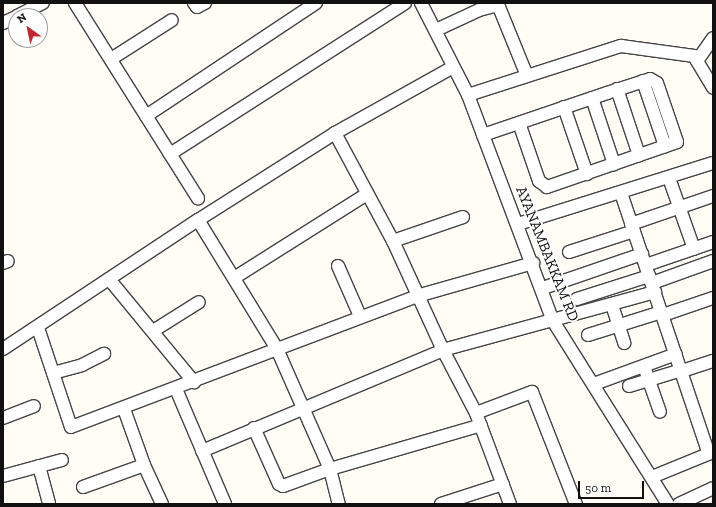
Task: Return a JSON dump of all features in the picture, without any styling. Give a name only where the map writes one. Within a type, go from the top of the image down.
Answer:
[{"type":"street","points":[[33,8],[43,3]]},
{"type":"street","points":[[75,3],[198,198]]},
{"type":"street","points":[[194,3],[197,7],[205,3]]},
{"type":"street","points":[[146,116],[316,3]]},
{"type":"street","points":[[170,154],[405,3]]},
{"type":"street","name":"AYANAMBAKKAM RD","points":[[421,3],[468,95],[543,288],[553,321],[668,504]]},
{"type":"street","points":[[436,30],[479,10],[494,6],[499,7],[527,76]]},
{"type":"street","points":[[111,59],[172,20]]},
{"type":"street","points":[[697,61],[711,43]]},
{"type":"street","points":[[468,95],[621,46],[694,56],[713,88]]},
{"type":"street","points":[[3,350],[38,328],[109,278],[334,133],[453,67]]},
{"type":"street","points":[[483,135],[650,79],[657,83],[678,142],[558,184],[543,186],[519,123]]},
{"type":"street","points":[[617,90],[638,156]]},
{"type":"street","points":[[592,98],[614,164]]},
{"type":"street","points":[[564,107],[587,174]]},
{"type":"street","points":[[334,133],[393,241],[417,296],[478,419],[510,504]]},
{"type":"street","points":[[518,224],[713,163]]},
{"type":"street","points":[[669,178],[694,249]]},
{"type":"street","points":[[621,193],[711,453],[652,477]]},
{"type":"street","points":[[234,278],[367,194]]},
{"type":"street","points":[[569,252],[713,196]]},
{"type":"street","points":[[393,241],[464,217]]},
{"type":"street","points":[[198,220],[276,349],[304,407],[330,469],[339,504]]},
{"type":"street","points":[[577,299],[649,274],[694,249],[713,242]]},
{"type":"street","points":[[543,288],[649,274],[713,261]]},
{"type":"street","points":[[38,328],[70,427],[124,409],[360,316],[417,296],[533,263]]},
{"type":"street","points":[[338,266],[360,316]]},
{"type":"street","points":[[202,451],[443,350],[612,305],[649,274]]},
{"type":"street","points":[[109,278],[194,382]]},
{"type":"street","points":[[588,335],[713,298]]},
{"type":"street","points":[[153,331],[199,302]]},
{"type":"street","points":[[612,305],[624,343]]},
{"type":"street","points":[[53,373],[82,365],[104,354]]},
{"type":"street","points":[[594,384],[676,354]]},
{"type":"street","points":[[629,386],[713,361]]},
{"type":"street","points":[[643,366],[660,412]]},
{"type":"street","points":[[176,389],[225,504]]},
{"type":"street","points":[[254,428],[281,486],[478,419],[532,392],[576,504]]},
{"type":"street","points":[[3,418],[34,406]]},
{"type":"street","points":[[124,409],[144,465],[162,504]]},
{"type":"street","points":[[3,476],[62,460]]},
{"type":"street","points":[[83,487],[144,465]]},
{"type":"street","points":[[39,466],[49,504]]},
{"type":"street","points":[[441,504],[503,484]]},
{"type":"street","points":[[679,504],[713,488]]}]
